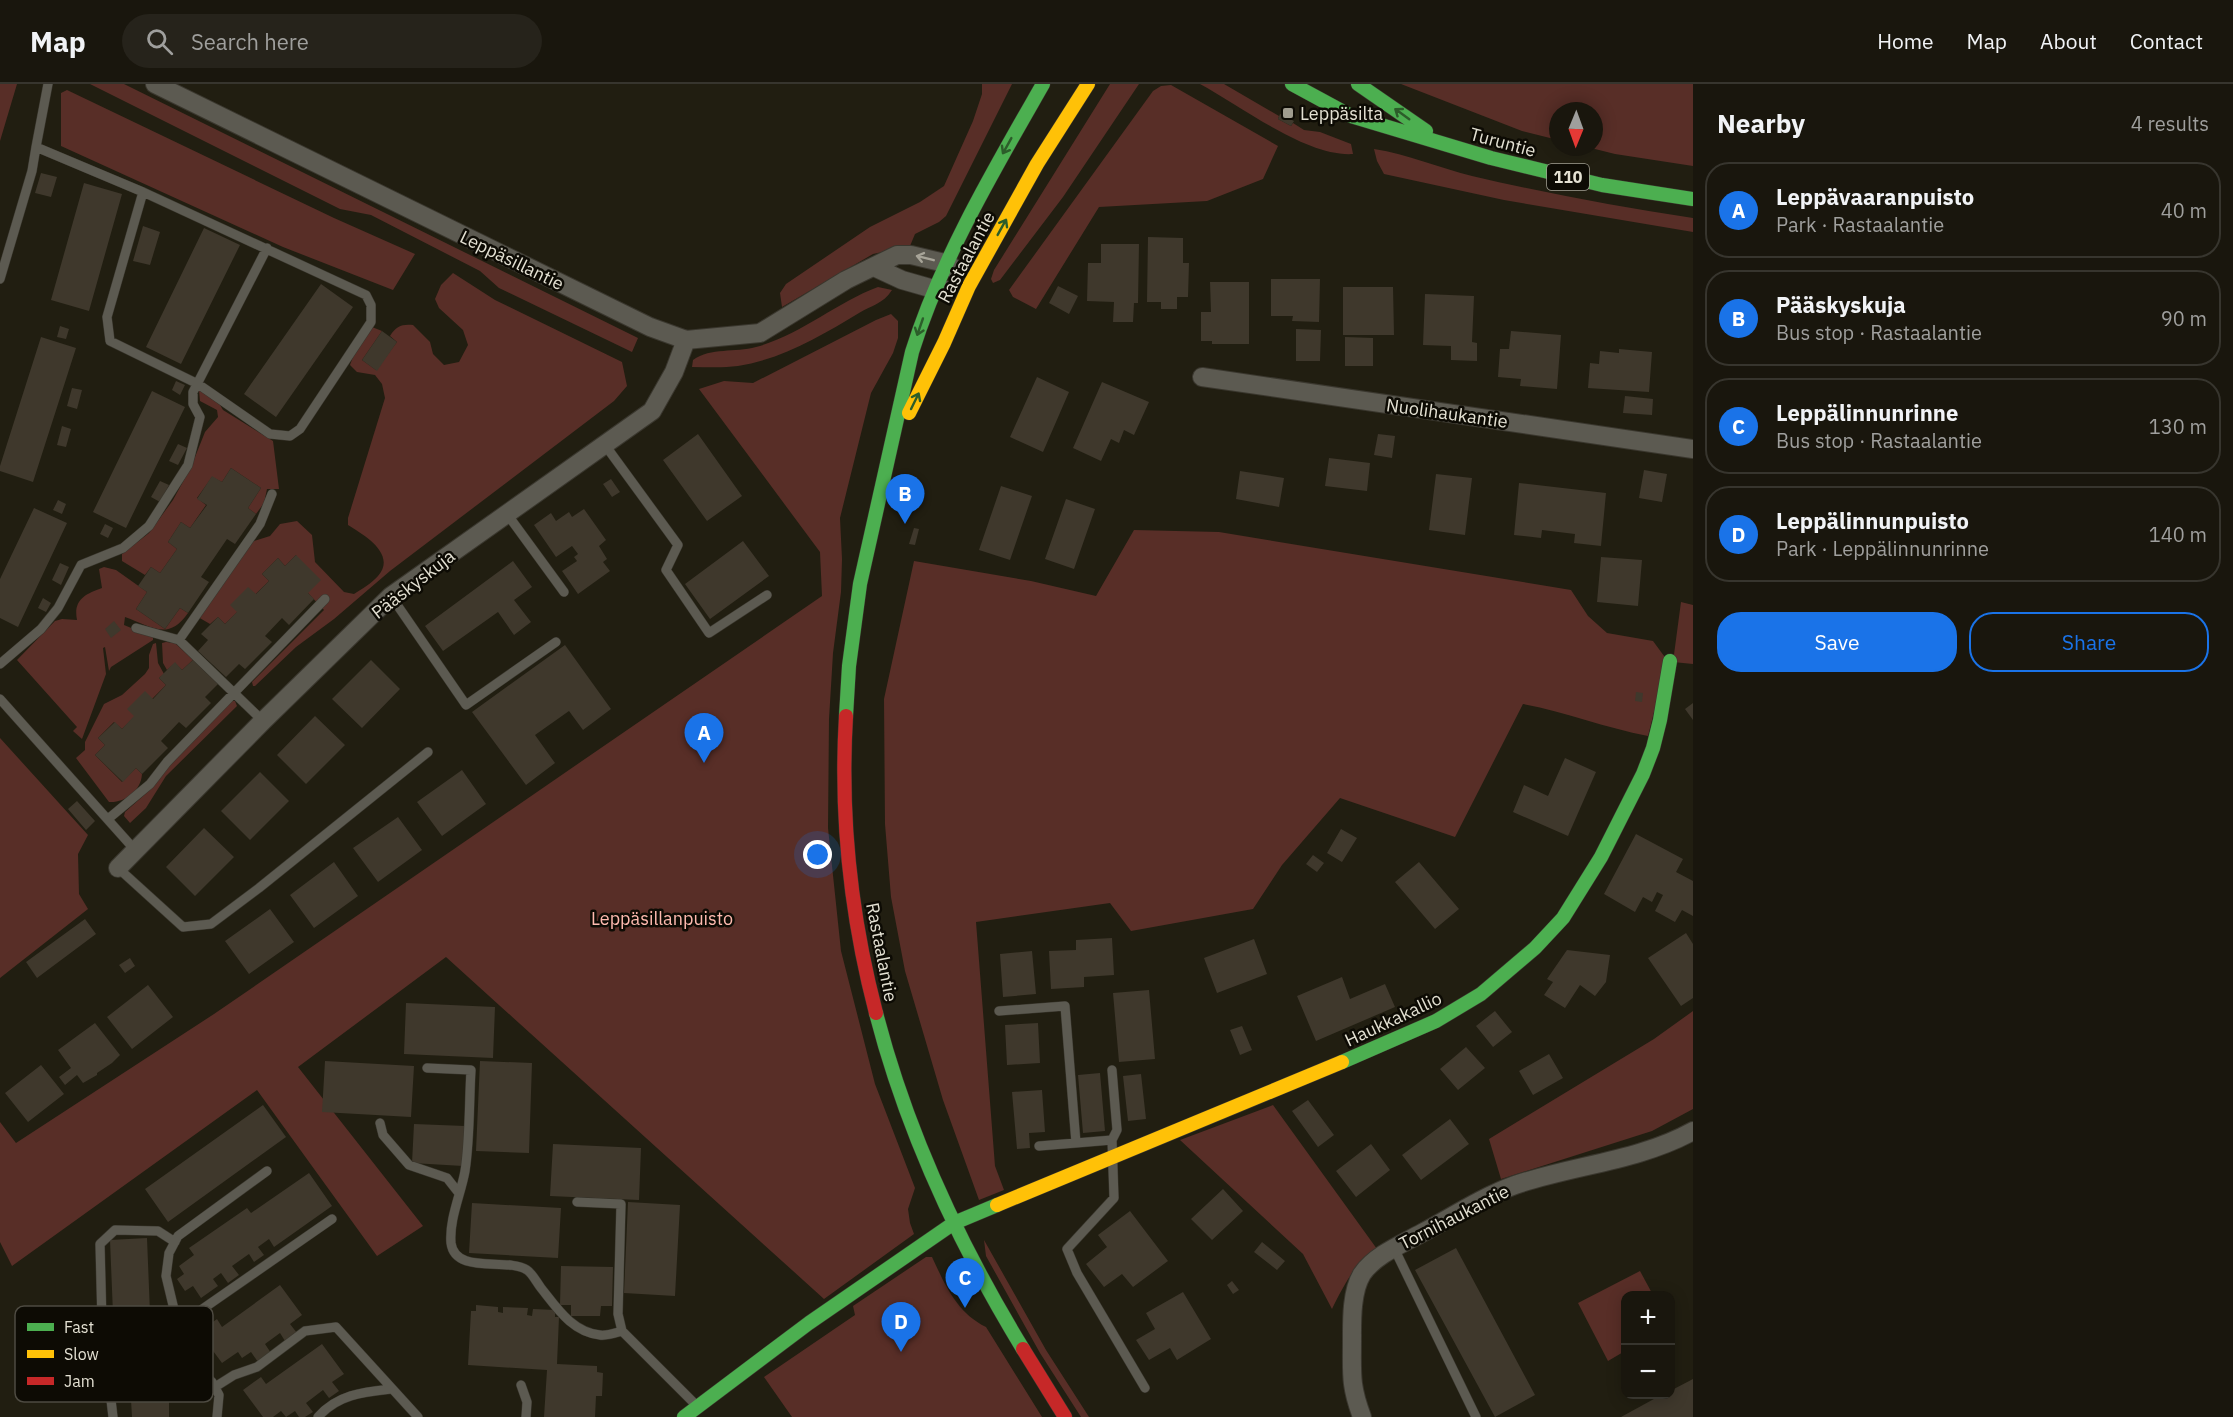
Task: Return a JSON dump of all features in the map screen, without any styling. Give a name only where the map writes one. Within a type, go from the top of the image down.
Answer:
[{"type":"main road","name":"Rastaalantie","points":[[1043,84],[1005,151],[949,264],[918,334],[905,377],[856,607],[849,680],[846,750],[847,825],[851,884],[862,956],[874,1008],[904,1105],[954,1223],[989,1291],[1065,1417]]},
{"type":"main road","name":"Rastaalantie","points":[[889,453],[944,343],[969,286],[1037,164],[1088,84]]},
{"type":"main road","name":"Turuntie","points":[[1292,84],[1351,116],[1446,145],[1556,175],[1693,199]]},
{"type":"main road","name":"Turuntie","points":[[1358,84],[1446,145]]},
{"type":"main road","name":"Haukkakallio","points":[[684,1417],[809,1323],[954,1223],[1436,1022],[1481,994],[1535,948],[1563,918],[1602,857],[1644,774],[1660,720],[1670,661]]},
{"type":"street","name":"Leppäsillantie","points":[[155,84],[650,327],[686,340],[760,333],[846,280],[897,255],[911,255],[949,264]]},
{"type":"street","points":[[949,264],[969,286]]},
{"type":"street","points":[[874,267],[902,280],[937,290],[969,286]]},
{"type":"street","name":"Pääskyskuja","points":[[118,868],[391,596],[652,411],[674,372],[686,340]]},
{"type":"street","name":"Nuolihaukantie","points":[[1202,377],[1693,449]]},
{"type":"street","name":"Tornihaukantie","points":[[1362,1417],[1351,1380],[1352,1328],[1356,1292],[1361,1276],[1371,1264],[1394,1248],[1515,1185],[1658,1147],[1693,1131]]},
{"type":"lane","points":[[0,279],[32,171],[48,84]]},
{"type":"lane","points":[[36,147],[143,192],[366,295],[371,305],[371,322],[300,429],[290,436],[279,436],[264,430],[198,384],[110,341],[107,317],[143,192]]},
{"type":"lane","points":[[0,664],[41,630],[58,608],[81,565],[123,548],[149,526],[188,465],[200,417],[193,404],[193,392],[267,248]]},
{"type":"lane","points":[[605,445],[678,544],[666,570],[708,633],[767,594]]},
{"type":"lane","points":[[179,640],[260,524],[272,494]]},
{"type":"lane","points":[[507,514],[564,592]]},
{"type":"lane","points":[[391,596],[466,705],[556,642]]},
{"type":"lane","points":[[108,819],[150,784],[167,762],[325,599]]},
{"type":"lane","points":[[136,628],[179,640],[263,721]]},
{"type":"lane","points":[[0,699],[135,850]]},
{"type":"lane","points":[[118,868],[183,927],[211,924],[428,752]]},
{"type":"lane","points":[[999,1011],[1065,1006],[1076,1143]]},
{"type":"lane","points":[[427,1068],[471,1070],[465,1172],[458,1192],[451,1244],[456,1255],[466,1262],[509,1264],[528,1270],[568,1320],[583,1331],[602,1336],[622,1331]]},
{"type":"lane","points":[[1112,1070],[1117,1130],[1112,1140],[1114,1198],[1067,1249],[1077,1273],[1145,1388]]},
{"type":"lane","points":[[380,1123],[383,1136],[409,1165],[447,1178],[458,1192]]},
{"type":"lane","points":[[1039,1146],[1112,1140]]},
{"type":"lane","points":[[173,1306],[166,1276],[169,1253],[178,1236],[267,1171]]},
{"type":"lane","points":[[577,1202],[621,1204],[618,1314],[622,1331],[698,1407]]},
{"type":"lane","points":[[202,1306],[332,1219]]},
{"type":"lane","points":[[102,1306],[100,1244],[115,1230],[158,1231],[175,1242]]},
{"type":"lane","points":[[1394,1248],[1476,1417]]},
{"type":"lane","points":[[215,1387],[234,1375],[257,1366],[306,1332],[336,1327],[418,1417]]},
{"type":"lane","points":[[213,1384],[219,1395],[217,1417]]},
{"type":"lane","points":[[521,1385],[527,1402],[526,1417]]},
{"type":"lane","points":[[318,1417],[327,1407],[341,1398],[392,1389]]},
{"type":"lane","points":[[111,1402],[113,1417]]},
{"type":"green space","points":[[0,84],[17,84],[0,141]]},
{"type":"green space","points":[[90,84],[124,84],[638,338],[632,352],[499,288],[480,271],[371,215],[340,209]]},
{"type":"green space","points":[[982,84],[1012,84],[946,216],[915,234],[910,246],[873,254],[782,307],[780,293],[786,284],[870,227],[920,202],[944,186],[973,121],[982,94]]},
{"type":"green space","points":[[1110,84],[1139,84],[1063,197],[1000,280],[993,283],[991,279],[994,270]]},
{"type":"green space","points":[[1200,84],[1224,84],[1279,116],[1278,119],[1291,126],[1293,123],[1304,130],[1320,132],[1351,144],[1353,154],[1335,153],[1295,139]]},
{"type":"green space","points":[[1401,84],[1693,84],[1693,166],[1603,151],[1603,102],[1549,102],[1549,138],[1522,131]]},
{"type":"green space","points":[[1171,85],[1278,146],[1263,179],[1207,201],[1099,207],[1036,309],[1013,297],[1009,290],[1153,91],[1161,86]]},
{"type":"green space","points":[[67,90],[334,218],[415,254],[393,290],[283,247],[61,146],[61,93]]},
{"type":"green space","points":[[1374,149],[1399,154],[1472,176],[1527,188],[1693,218],[1693,232],[1504,200],[1384,174]]},
{"type":"green space","points":[[453,273],[495,300],[622,362],[627,386],[614,401],[390,571],[334,619],[296,647],[253,686],[252,682],[324,610],[308,593],[296,555],[285,566],[278,558],[262,574],[269,581],[225,624],[218,617],[210,624],[198,617],[251,542],[270,536],[280,524],[297,521],[312,535],[315,562],[344,592],[354,594],[378,576],[383,568],[384,560],[381,553],[370,540],[348,525],[348,518],[385,398],[382,384],[375,375],[357,372],[350,365],[354,354],[372,327],[382,331],[362,360],[376,370],[397,342],[390,336],[402,325],[413,325],[430,342],[433,354],[444,365],[459,362],[468,345],[463,330],[439,308],[435,299],[441,285]]},
{"type":"green space","points":[[878,287],[892,290],[877,304],[786,352],[738,366],[692,367],[693,360],[707,353],[748,349],[772,342],[847,301]]},
{"type":"green space","name":"Leppäsillanpuisto","points":[[891,314],[898,321],[898,338],[893,353],[871,393],[840,518],[841,592],[833,653],[829,719],[828,828],[841,951],[875,1084],[915,1188],[908,1209],[914,1234],[824,1299],[446,957],[298,1067],[423,1226],[377,1256],[257,1090],[12,1266],[0,1242],[0,1122],[16,1143],[214,1014],[822,596],[820,552],[699,389],[724,381],[753,383]]},
{"type":"green space","points":[[199,390],[220,405],[223,410],[273,441],[279,489],[267,489],[264,503],[256,514],[248,508],[261,488],[231,468],[222,482],[212,477],[197,498],[206,505],[190,528],[181,522],[168,542],[177,549],[160,573],[151,567],[145,575],[122,561],[122,554],[149,533],[173,500],[191,467],[205,432],[218,417],[217,410],[200,401]]},
{"type":"green space","points":[[1134,530],[1219,532],[1571,590],[1588,616],[1607,633],[1653,641],[1667,660],[1648,736],[1523,704],[1455,837],[1340,798],[1282,865],[1253,909],[1131,931],[1110,903],[976,922],[995,1166],[1004,1190],[979,1200],[943,1100],[905,971],[891,897],[885,824],[884,699],[914,561],[1031,581],[1096,596]]},
{"type":"green space","points":[[104,567],[116,570],[147,592],[136,609],[165,629],[151,627],[125,617],[124,625],[153,637],[153,640],[111,667],[109,671],[105,647],[103,648],[106,674],[82,739],[73,731],[77,727],[17,660],[55,621],[77,620],[77,607],[82,599],[102,588],[99,569]]},
{"type":"green space","points":[[1681,602],[1693,605],[1693,664],[1673,662]]},
{"type":"green space","points":[[180,608],[188,613],[181,622],[165,629]]},
{"type":"green space","points":[[156,643],[158,663],[164,674],[159,678],[166,685],[122,729],[114,722],[98,738],[105,745],[95,755],[122,782],[136,768],[142,774],[139,786],[131,795],[115,802],[109,802],[76,758],[85,750],[85,742],[104,704],[122,695],[145,674],[149,668],[149,655],[153,644]]},
{"type":"green space","points":[[162,643],[175,643],[193,660],[182,670],[175,663],[167,670],[163,663]]},
{"type":"green space","points":[[231,701],[235,701],[237,706],[166,776],[146,808],[130,823],[124,816],[125,812],[151,789],[164,768]]},
{"type":"green space","points":[[0,738],[88,835],[78,854],[79,894],[88,909],[0,978]]},
{"type":"green space","points":[[1693,1011],[1693,1109],[1652,1131],[1501,1179],[1489,1139],[1654,1039]]},
{"type":"green space","points":[[1273,1105],[1377,1249],[1356,1268],[1332,1309],[1303,1254],[1180,1140]]},
{"type":"green space","points":[[984,1240],[1046,1350],[1089,1417],[1081,1417],[1040,1353],[986,1256]]},
{"type":"green space","points":[[926,1257],[932,1257],[947,1288],[960,1306],[967,1314],[986,1327],[1042,1417],[792,1417],[764,1377],[855,1315],[853,1306]]},
{"type":"green space","points":[[1640,1271],[1651,1291],[1621,1291],[1621,1353],[1608,1361],[1578,1303]]},
{"type":"building","points":[[1280,114],[1294,121],[1291,126],[1278,119]]},
{"type":"building","points":[[41,173],[57,177],[51,197],[35,193]]},
{"type":"building","points":[[84,183],[122,194],[89,311],[51,300]]},
{"type":"building","points":[[143,226],[160,232],[150,265],[133,261]]},
{"type":"building","points":[[204,228],[240,245],[181,364],[146,347]]},
{"type":"building","points":[[1148,237],[1183,238],[1183,263],[1189,263],[1188,297],[1177,297],[1177,309],[1161,309],[1161,302],[1147,302]]},
{"type":"building","points":[[1101,244],[1139,244],[1138,303],[1134,303],[1133,322],[1113,322],[1114,302],[1087,301],[1088,263],[1101,263]]},
{"type":"building","points":[[1271,279],[1320,279],[1319,322],[1292,321],[1293,316],[1271,316]]},
{"type":"building","points":[[1210,282],[1249,282],[1249,344],[1212,344],[1212,341],[1201,341],[1201,312],[1211,312]]},
{"type":"building","points":[[321,284],[353,307],[276,417],[244,394]]},
{"type":"building","points":[[1058,286],[1078,296],[1069,314],[1049,303]]},
{"type":"building","points":[[1343,287],[1393,287],[1394,335],[1343,335]]},
{"type":"building","points":[[1425,294],[1474,296],[1472,342],[1477,343],[1477,361],[1451,360],[1451,346],[1423,345]]},
{"type":"building","points":[[60,326],[69,329],[66,339],[57,337]]},
{"type":"building","points":[[1296,329],[1321,330],[1320,361],[1296,361]]},
{"type":"building","points":[[382,331],[397,342],[377,371],[362,360]]},
{"type":"building","points":[[1511,331],[1561,335],[1557,389],[1520,386],[1521,379],[1498,377],[1500,349],[1509,349]]},
{"type":"building","points":[[41,337],[76,348],[33,482],[0,471],[0,466]]},
{"type":"building","points":[[1345,337],[1373,338],[1373,366],[1345,366]]},
{"type":"building","points":[[1619,349],[1652,352],[1649,392],[1588,388],[1590,363],[1599,364],[1600,351],[1619,353]]},
{"type":"building","points":[[1037,377],[1069,392],[1043,452],[1010,437]]},
{"type":"building","points":[[176,381],[185,385],[180,395],[172,390]]},
{"type":"building","points":[[1102,382],[1149,402],[1134,435],[1124,430],[1119,443],[1111,439],[1101,461],[1073,448]]},
{"type":"building","points":[[72,388],[82,390],[77,409],[67,406]]},
{"type":"building","points":[[152,391],[185,407],[126,528],[93,512]]},
{"type":"building","points":[[1625,396],[1653,399],[1652,415],[1623,413]]},
{"type":"building","points":[[62,426],[71,429],[66,447],[57,445]]},
{"type":"building","points":[[698,434],[742,496],[707,521],[663,460]]},
{"type":"building","points":[[1378,434],[1395,436],[1392,458],[1374,455]]},
{"type":"building","points":[[178,444],[187,448],[178,465],[169,461]]},
{"type":"building","points":[[1329,458],[1370,463],[1367,491],[1325,486]]},
{"type":"building","points":[[231,468],[261,488],[248,508],[256,514],[235,544],[227,539],[201,577],[209,582],[188,613],[180,608],[165,629],[136,609],[147,592],[138,586],[151,567],[160,573],[177,549],[168,542],[181,522],[190,528],[207,505],[197,499],[212,476],[222,482]]},
{"type":"building","points":[[1644,470],[1667,474],[1662,502],[1639,498]]},
{"type":"building","points":[[1240,471],[1284,478],[1279,507],[1236,499]]},
{"type":"building","points":[[1436,474],[1472,478],[1465,535],[1429,530]]},
{"type":"building","points":[[611,479],[620,492],[612,497],[603,484]]},
{"type":"building","points":[[160,481],[169,485],[160,502],[151,497]]},
{"type":"building","points":[[1519,483],[1606,493],[1601,546],[1574,543],[1575,534],[1542,530],[1541,538],[1514,535]]},
{"type":"building","points":[[1001,486],[1032,496],[1010,560],[979,550]]},
{"type":"building","points":[[1066,499],[1095,509],[1074,569],[1045,559]]},
{"type":"building","points":[[58,500],[66,504],[62,514],[53,510]]},
{"type":"building","points":[[34,508],[67,523],[18,627],[0,618],[0,579]]},
{"type":"building","points":[[584,509],[606,540],[599,546],[607,559],[603,562],[610,571],[578,594],[562,571],[577,561],[574,557],[578,554],[572,546],[556,557],[534,525],[551,513],[556,521],[569,512],[572,517]]},
{"type":"building","points":[[105,524],[113,528],[108,538],[100,534]]},
{"type":"building","points":[[914,528],[919,529],[915,545],[909,544]]},
{"type":"building","points":[[743,541],[769,576],[710,619],[685,584]]},
{"type":"building","points":[[296,555],[321,580],[308,593],[314,599],[289,625],[282,618],[265,636],[272,642],[245,669],[239,664],[226,677],[198,651],[208,640],[201,634],[218,617],[225,624],[237,612],[230,605],[248,587],[256,594],[269,581],[262,574],[278,558],[285,566]]},
{"type":"building","points":[[1601,557],[1642,560],[1638,606],[1597,602]]},
{"type":"building","points":[[513,561],[532,587],[514,600],[531,622],[514,635],[498,612],[443,651],[425,626]]},
{"type":"building","points":[[60,563],[69,567],[61,585],[52,580]]},
{"type":"building","points":[[43,598],[51,603],[46,612],[38,608]]},
{"type":"building","points":[[114,621],[121,630],[111,638],[105,629]]},
{"type":"building","points":[[565,645],[611,709],[583,730],[569,711],[535,735],[555,763],[526,785],[472,712]]},
{"type":"building","points":[[193,660],[218,684],[205,697],[211,703],[186,728],[179,722],[161,741],[168,748],[142,774],[136,768],[123,782],[95,755],[105,745],[98,738],[115,722],[122,729],[134,716],[127,709],[145,691],[153,699],[166,685],[159,678],[175,662],[182,670]]},
{"type":"building","points":[[371,660],[400,689],[362,728],[332,699]]},
{"type":"building","points":[[1636,692],[1643,693],[1642,702],[1635,701]]},
{"type":"building","points":[[1693,703],[1693,720],[1685,709]]},
{"type":"building","points":[[315,716],[345,745],[306,784],[277,755]]},
{"type":"building","points":[[1565,758],[1596,772],[1568,836],[1513,812],[1524,785],[1548,796]]},
{"type":"building","points":[[462,770],[486,804],[442,836],[417,802]]},
{"type":"building","points":[[260,772],[289,801],[250,840],[221,811]]},
{"type":"building","points":[[77,801],[95,821],[86,830],[68,809]]},
{"type":"building","points":[[398,817],[422,850],[378,882],[353,848]]},
{"type":"building","points":[[204,828],[234,857],[195,896],[166,867]]},
{"type":"building","points":[[1341,829],[1357,838],[1342,862],[1327,853]]},
{"type":"building","points":[[1636,834],[1683,859],[1676,872],[1693,881],[1693,916],[1682,910],[1675,922],[1655,911],[1663,895],[1657,892],[1652,902],[1643,897],[1635,912],[1604,894]]},
{"type":"building","points":[[1313,855],[1324,863],[1317,872],[1306,864]]},
{"type":"building","points":[[334,862],[358,896],[314,928],[290,895]]},
{"type":"building","points":[[1419,862],[1459,909],[1435,929],[1395,882]]},
{"type":"building","points":[[270,909],[294,942],[249,974],[225,941]]},
{"type":"building","points":[[85,919],[96,934],[37,978],[26,962]]},
{"type":"building","points":[[1686,933],[1693,944],[1693,998],[1681,1006],[1648,958]]},
{"type":"building","points":[[1112,938],[1114,975],[1084,977],[1084,987],[1051,989],[1049,951],[1076,950],[1076,940]]},
{"type":"building","points":[[1254,939],[1267,974],[1217,993],[1204,958]]},
{"type":"building","points":[[1567,950],[1610,955],[1606,982],[1595,996],[1580,985],[1565,1008],[1544,995],[1553,982],[1547,979]]},
{"type":"building","points":[[1032,951],[1036,994],[1003,997],[1000,954]]},
{"type":"building","points":[[130,958],[135,966],[125,973],[119,965]]},
{"type":"building","points":[[1342,977],[1350,999],[1385,984],[1395,1007],[1316,1041],[1297,996]]},
{"type":"building","points":[[148,985],[173,1017],[132,1049],[107,1017]]},
{"type":"building","points":[[1149,990],[1155,1059],[1119,1062],[1113,993]]},
{"type":"building","points":[[406,1003],[495,1007],[493,1058],[404,1054]]},
{"type":"building","points":[[1495,1011],[1512,1032],[1493,1047],[1476,1026]]},
{"type":"building","points":[[95,1023],[120,1055],[97,1075],[83,1083],[77,1075],[65,1085],[59,1077],[71,1068],[58,1050]]},
{"type":"building","points":[[1038,1023],[1040,1063],[1007,1065],[1005,1025]]},
{"type":"building","points":[[1242,1026],[1252,1050],[1240,1055],[1230,1030]]},
{"type":"building","points":[[1466,1047],[1485,1068],[1458,1090],[1440,1069]]},
{"type":"building","points":[[1549,1054],[1563,1078],[1533,1095],[1519,1071]]},
{"type":"building","points":[[325,1061],[414,1066],[411,1117],[322,1112]]},
{"type":"building","points":[[480,1061],[532,1063],[529,1153],[476,1151]]},
{"type":"building","points":[[41,1065],[64,1094],[28,1122],[5,1093]]},
{"type":"building","points":[[1100,1073],[1105,1131],[1083,1133],[1078,1075]]},
{"type":"building","points":[[1141,1074],[1146,1119],[1128,1121],[1123,1076]]},
{"type":"building","points":[[1042,1090],[1045,1132],[1029,1133],[1030,1148],[1017,1149],[1012,1092]]},
{"type":"building","points":[[1308,1100],[1334,1135],[1318,1147],[1292,1111]]},
{"type":"building","points":[[263,1105],[286,1137],[168,1222],[145,1189]]},
{"type":"building","points":[[1450,1119],[1469,1144],[1421,1180],[1402,1155]]},
{"type":"building","points":[[414,1124],[465,1126],[463,1166],[412,1163]]},
{"type":"building","points":[[553,1144],[641,1148],[639,1200],[550,1196]]},
{"type":"building","points":[[1371,1144],[1390,1170],[1356,1197],[1336,1171]]},
{"type":"building","points":[[309,1173],[332,1206],[274,1247],[269,1239],[258,1247],[264,1255],[254,1262],[249,1254],[232,1266],[239,1275],[228,1283],[221,1273],[213,1279],[218,1286],[201,1298],[193,1286],[185,1291],[177,1279],[184,1274],[179,1266],[194,1255],[189,1248],[247,1208],[251,1213]]},
{"type":"building","points":[[1223,1189],[1243,1211],[1212,1240],[1191,1219]]},
{"type":"building","points":[[628,1202],[680,1205],[675,1296],[624,1293]]},
{"type":"building","points":[[472,1203],[561,1208],[558,1258],[469,1253]]},
{"type":"building","points":[[1130,1211],[1168,1261],[1133,1287],[1122,1274],[1104,1287],[1086,1264],[1107,1247],[1098,1235]]},
{"type":"building","points":[[147,1238],[150,1306],[113,1306],[110,1240]]},
{"type":"building","points":[[1262,1242],[1285,1261],[1277,1270],[1254,1252]]},
{"type":"building","points":[[1456,1248],[1535,1395],[1495,1417],[1415,1270]]},
{"type":"building","points":[[561,1266],[613,1267],[612,1306],[601,1306],[600,1316],[571,1316],[571,1305],[560,1305]]},
{"type":"building","points":[[1232,1281],[1239,1290],[1233,1294],[1227,1285]]},
{"type":"building","points":[[280,1285],[302,1315],[290,1324],[297,1333],[285,1341],[280,1333],[265,1344],[271,1353],[258,1362],[251,1352],[242,1358],[238,1352],[222,1363],[213,1351],[213,1322],[217,1319],[222,1327]]},
{"type":"building","points":[[1183,1292],[1211,1339],[1177,1360],[1170,1348],[1149,1360],[1136,1340],[1155,1329],[1146,1313]]},
{"type":"building","points":[[476,1305],[498,1307],[498,1312],[503,1313],[503,1307],[528,1308],[527,1315],[532,1316],[533,1309],[555,1310],[555,1317],[559,1317],[557,1364],[597,1366],[597,1372],[603,1373],[602,1396],[596,1396],[595,1417],[544,1417],[547,1370],[468,1365],[471,1311],[476,1311]]},
{"type":"building","points":[[322,1344],[344,1374],[332,1382],[339,1391],[329,1398],[323,1390],[306,1403],[313,1412],[305,1417],[299,1417],[295,1411],[286,1417],[281,1411],[273,1417],[263,1417],[243,1390],[261,1377],[266,1384]]},
{"type":"building","points":[[1693,1379],[1693,1417],[1621,1417],[1654,1399],[1675,1399],[1675,1388]]},
{"type":"building","points":[[131,1402],[169,1402],[169,1417],[132,1417]]},
{"type":"traffic: fast","points":[[846,716],[849,666],[860,584],[912,352],[938,283],[970,215],[1043,84]]},
{"type":"traffic: fast","points":[[1292,84],[1351,116],[1491,158],[1602,185],[1693,199]]},
{"type":"traffic: fast","points":[[1358,84],[1426,131]]},
{"type":"traffic: fast","points":[[1342,1062],[1436,1021],[1481,994],[1535,948],[1563,918],[1601,857],[1643,774],[1660,720],[1670,661]]},
{"type":"traffic: fast","points":[[876,1013],[903,1101],[937,1187],[977,1269],[1023,1349]]},
{"type":"traffic: fast","points":[[684,1417],[809,1323],[954,1223],[997,1205]]},
{"type":"traffic: slow","points":[[909,413],[969,286],[1037,164],[1088,84]]},
{"type":"traffic: slow","points":[[997,1205],[1342,1062]]},
{"type":"traffic: jam","points":[[846,716],[845,791],[849,866],[860,940],[876,1013]]},
{"type":"traffic: jam","points":[[1023,1349],[1065,1417]]},
{"type":"place","name":"Leppäsilta","points":[[1288,113]]},
{"type":"place","name":"Pääskyskuja","points":[[905,524]]},
{"type":"place","name":"Leppävaaranpuisto","points":[[704,763]]},
{"type":"place","name":"Leppälinnunrinne","points":[[965,1308]]},
{"type":"place","name":"Leppälinnunpuisto","points":[[901,1352]]}]
